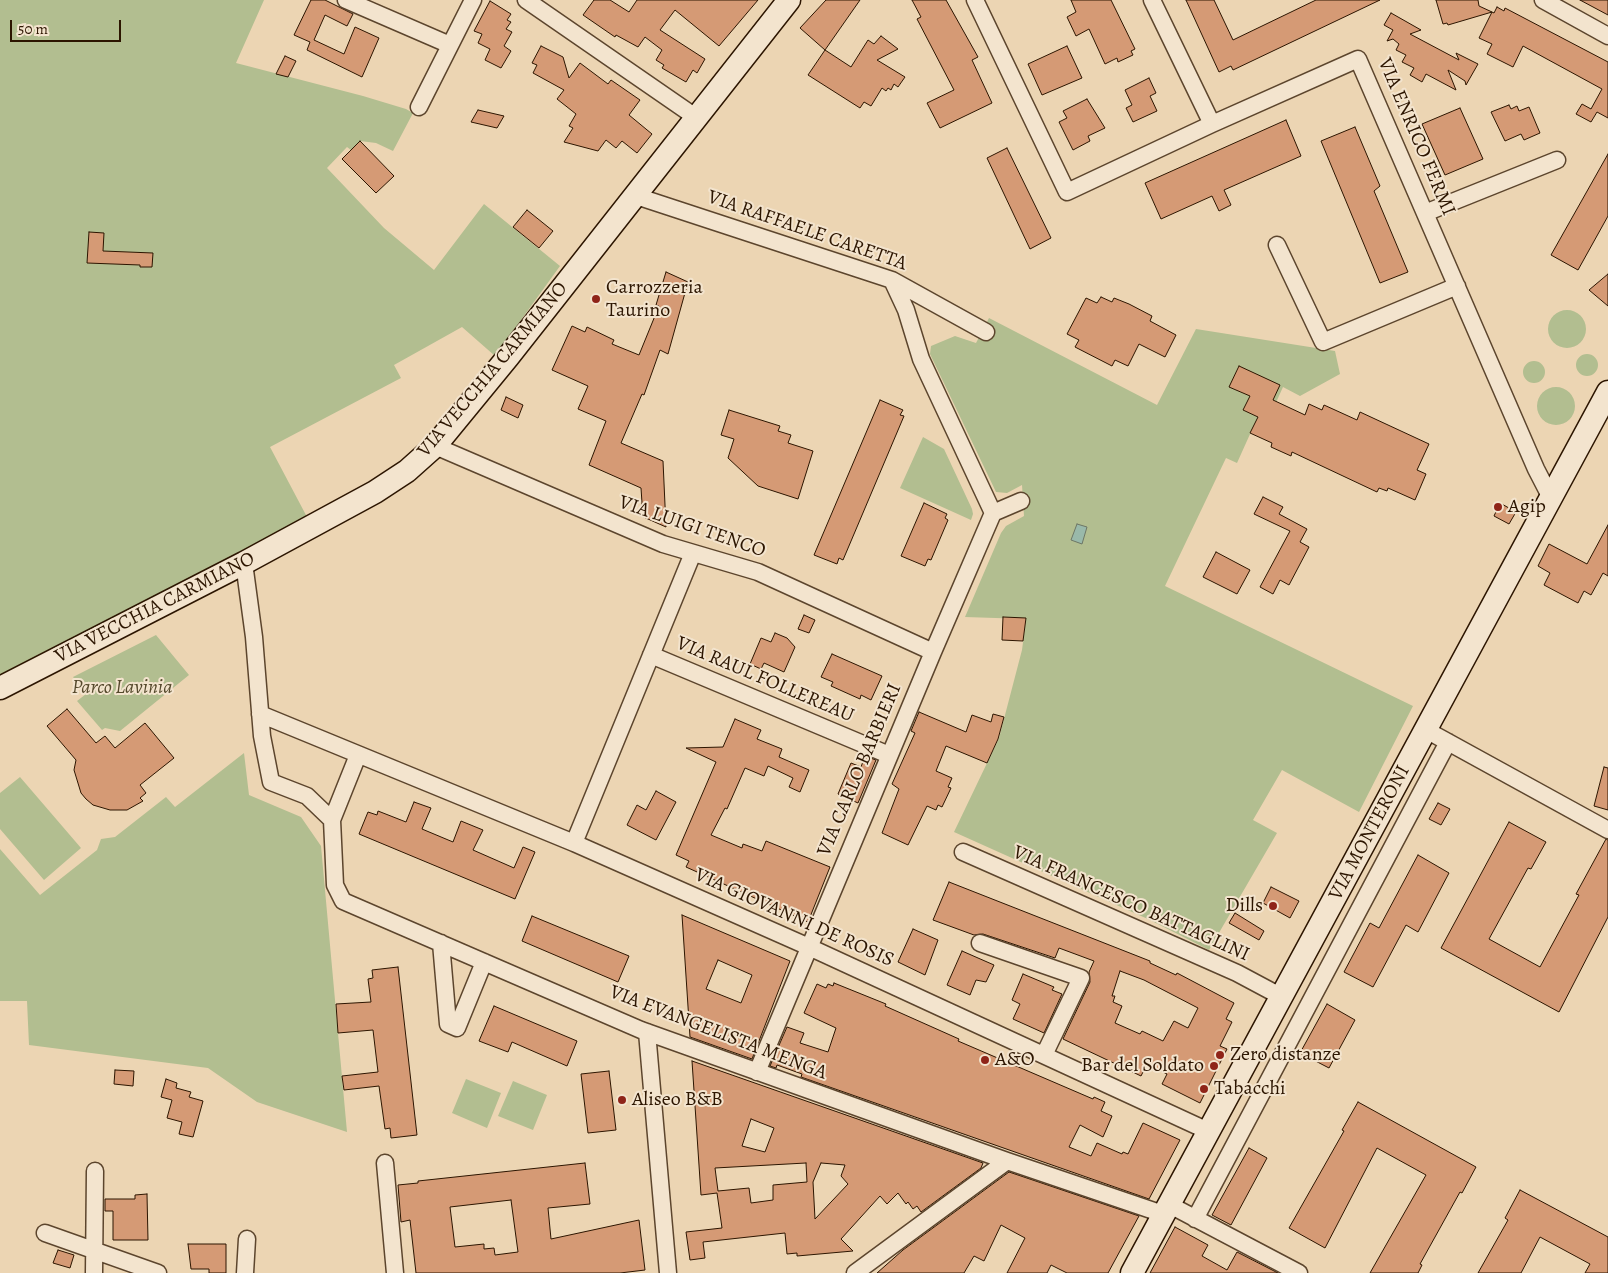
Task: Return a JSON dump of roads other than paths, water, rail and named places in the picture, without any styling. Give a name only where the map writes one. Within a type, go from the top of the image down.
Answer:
[{"type":"street","points":[[346,0],[450,45]]},
{"type":"street","points":[[419,106],[473,0]]},
{"type":"street","points":[[526,0],[697,118]]},
{"type":"street","name":"VIA VECCHIA CARMIANO","points":[[0,688],[244,563],[375,492],[407,471],[435,446],[636,196],[789,0]]},
{"type":"street","name":"VIA ENRICO FERMI","points":[[976,0],[1067,192],[1212,124],[1358,59],[1551,498]]},
{"type":"street","points":[[1152,0],[1212,124]]},
{"type":"street","points":[[1543,0],[1608,36]]},
{"type":"street","points":[[1425,213],[1557,160]]},
{"type":"street","name":"VIA RAFFAELE CARETTA","points":[[636,196],[892,280],[986,332]]},
{"type":"street","points":[[1277,245],[1323,342],[1457,286]]},
{"type":"street","points":[[892,280],[906,310],[921,360],[994,514],[1021,501]]},
{"type":"street","name":"VIA MONTERONI","points":[[1132,1273],[1608,392]]},
{"type":"street","name":"VIA LUIGI TENCO","points":[[435,446],[663,544],[758,572],[933,652]]},
{"type":"street","name":"VIA CARLO BARBIERI","points":[[757,1072],[889,755],[994,514]]},
{"type":"street","points":[[574,843],[694,553]]},
{"type":"street","points":[[244,563],[254,637],[260,714],[271,782],[307,796],[332,820],[358,755]]},
{"type":"street","name":"VIA RAUL FOLLEREAU","points":[[651,655],[889,755]]},
{"type":"street","name":"VIA GIOVANNI DE ROSIS","points":[[260,714],[574,843],[809,947],[1208,1131]]},
{"type":"street","points":[[1426,730],[1608,830]]},
{"type":"street","name":"VIA MONTERONI","points":[[1195,1218],[1448,742]]},
{"type":"street","name":"VIA EVANGELISTA MENGA","points":[[332,820],[335,885],[343,901],[647,1032],[1007,1161],[1195,1218],[1279,1268],[1299,1273]]},
{"type":"street","name":"VIA FRANCESCO BATTAGLINI","points":[[963,852],[1237,973],[1282,997]]},
{"type":"street","points":[[441,943],[448,1024],[457,1028],[484,962]]},
{"type":"street","points":[[980,943],[1081,978],[1044,1055]]},
{"type":"street","points":[[647,1032],[668,1273]]},
{"type":"street","points":[[855,1273],[1007,1161]]},
{"type":"street","points":[[385,1163],[395,1273]]},
{"type":"street","points":[[94,1273],[95,1171]]},
{"type":"street","points":[[45,1233],[158,1273]]},
{"type":"street","points":[[246,1273],[247,1239]]},
{"type":"place","name":"Carrozzeria Taurino","points":[[596,299]]},
{"type":"place","name":"Agip","points":[[1498,507]]},
{"type":"place","name":"Dills","points":[[1273,906]]},
{"type":"place","name":"Zero distanze","points":[[1220,1055]]},
{"type":"place","name":"A&O","points":[[985,1060]]},
{"type":"place","name":"Bar del Soldato","points":[[1214,1066]]},
{"type":"place","name":"Tabacchi","points":[[1204,1089]]},
{"type":"place","name":"Aliseo B&B","points":[[622,1100]]},
{"type":"park label","name":"Parco Lavinia","points":[[122,688]]}]
